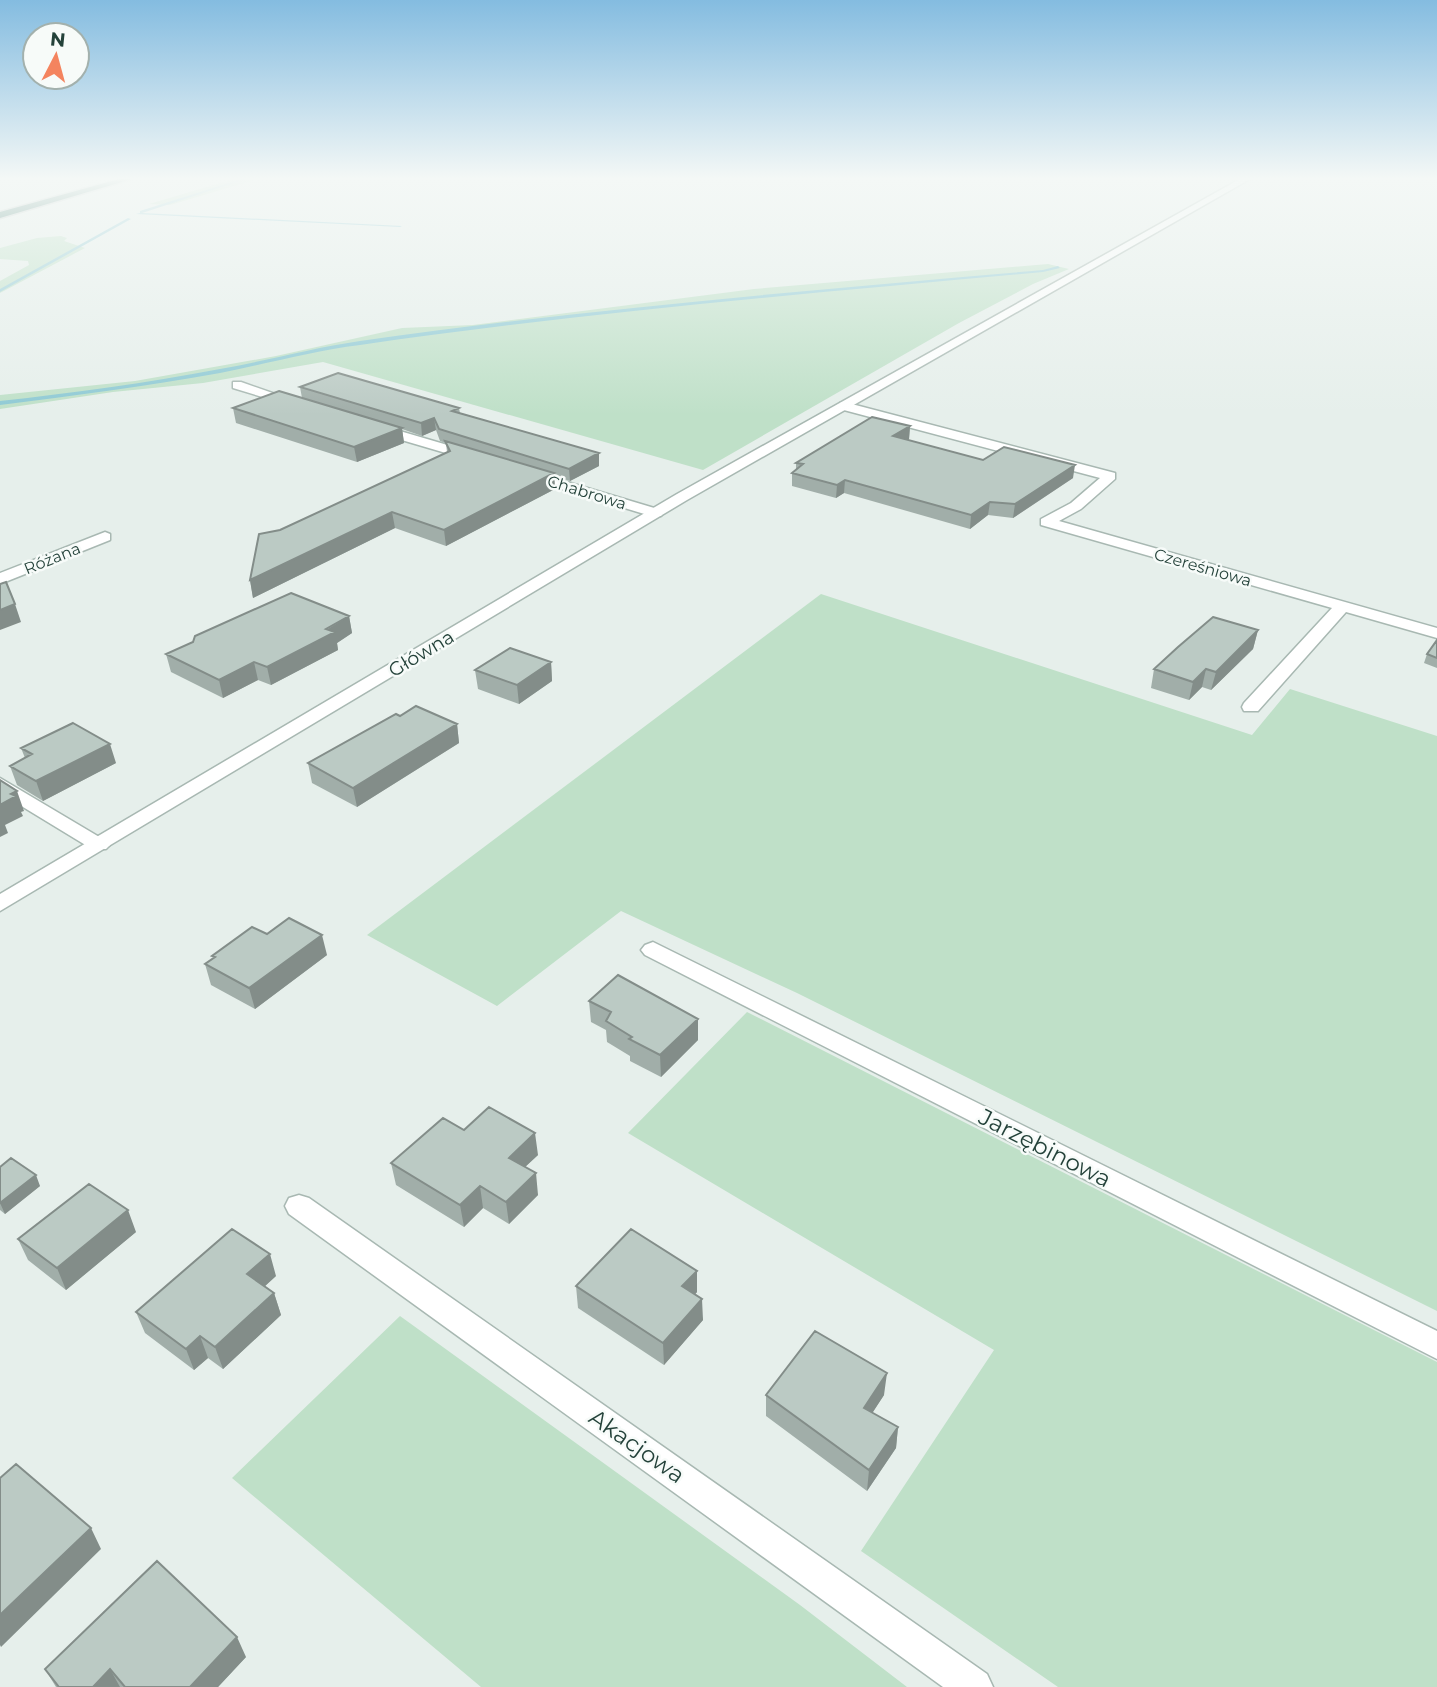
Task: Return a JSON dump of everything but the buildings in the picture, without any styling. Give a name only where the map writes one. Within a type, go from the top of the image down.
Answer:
[{"type":"street","name":"Główna","points":[[0,904],[656,513],[1107,258]]},
{"type":"street","points":[[237,386],[303,405]]},
{"type":"street","name":"Czereśniowa","points":[[844,406],[1110,476],[1076,506],[1046,522],[1437,633]]},
{"type":"street","points":[[355,421],[486,461]]},
{"type":"street","name":"Chabrowa","points":[[513,469],[656,513]]},
{"type":"street","name":"Różana","points":[[0,579],[105,537]]},
{"type":"street","points":[[1251,707],[1342,607]]},
{"type":"street","points":[[0,784],[99,845]]},
{"type":"street","name":"Jarzębinowa","points":[[653,950],[1437,1346]]},
{"type":"street","name":"Akacjowa","points":[[299,1206],[974,1687]]},
{"type":"green space","points":[[67,258],[0,293],[0,281],[29,265],[28,261],[0,259]]},
{"type":"green space","points":[[1048,264],[1069,269],[1033,284],[959,323],[703,470],[323,362],[203,383],[113,392],[0,409],[0,395],[135,381],[276,356],[402,328],[473,325],[754,289]]},
{"type":"green space","points":[[821,594],[1252,735],[1290,689],[1437,736],[1437,1311],[797,993],[621,911],[497,1006],[367,935]]},
{"type":"green space","points":[[747,1012],[1437,1362],[1437,1687],[1058,1687],[861,1551],[994,1350],[628,1133]]},
{"type":"green space","points":[[400,1316],[800,1605],[907,1687],[481,1687],[232,1478]]},
{"type":"waterway","points":[[0,291],[60,258]]},
{"type":"waterway","points":[[0,403],[165,380],[325,349],[445,331],[701,302],[1043,271],[1058,267]]}]
